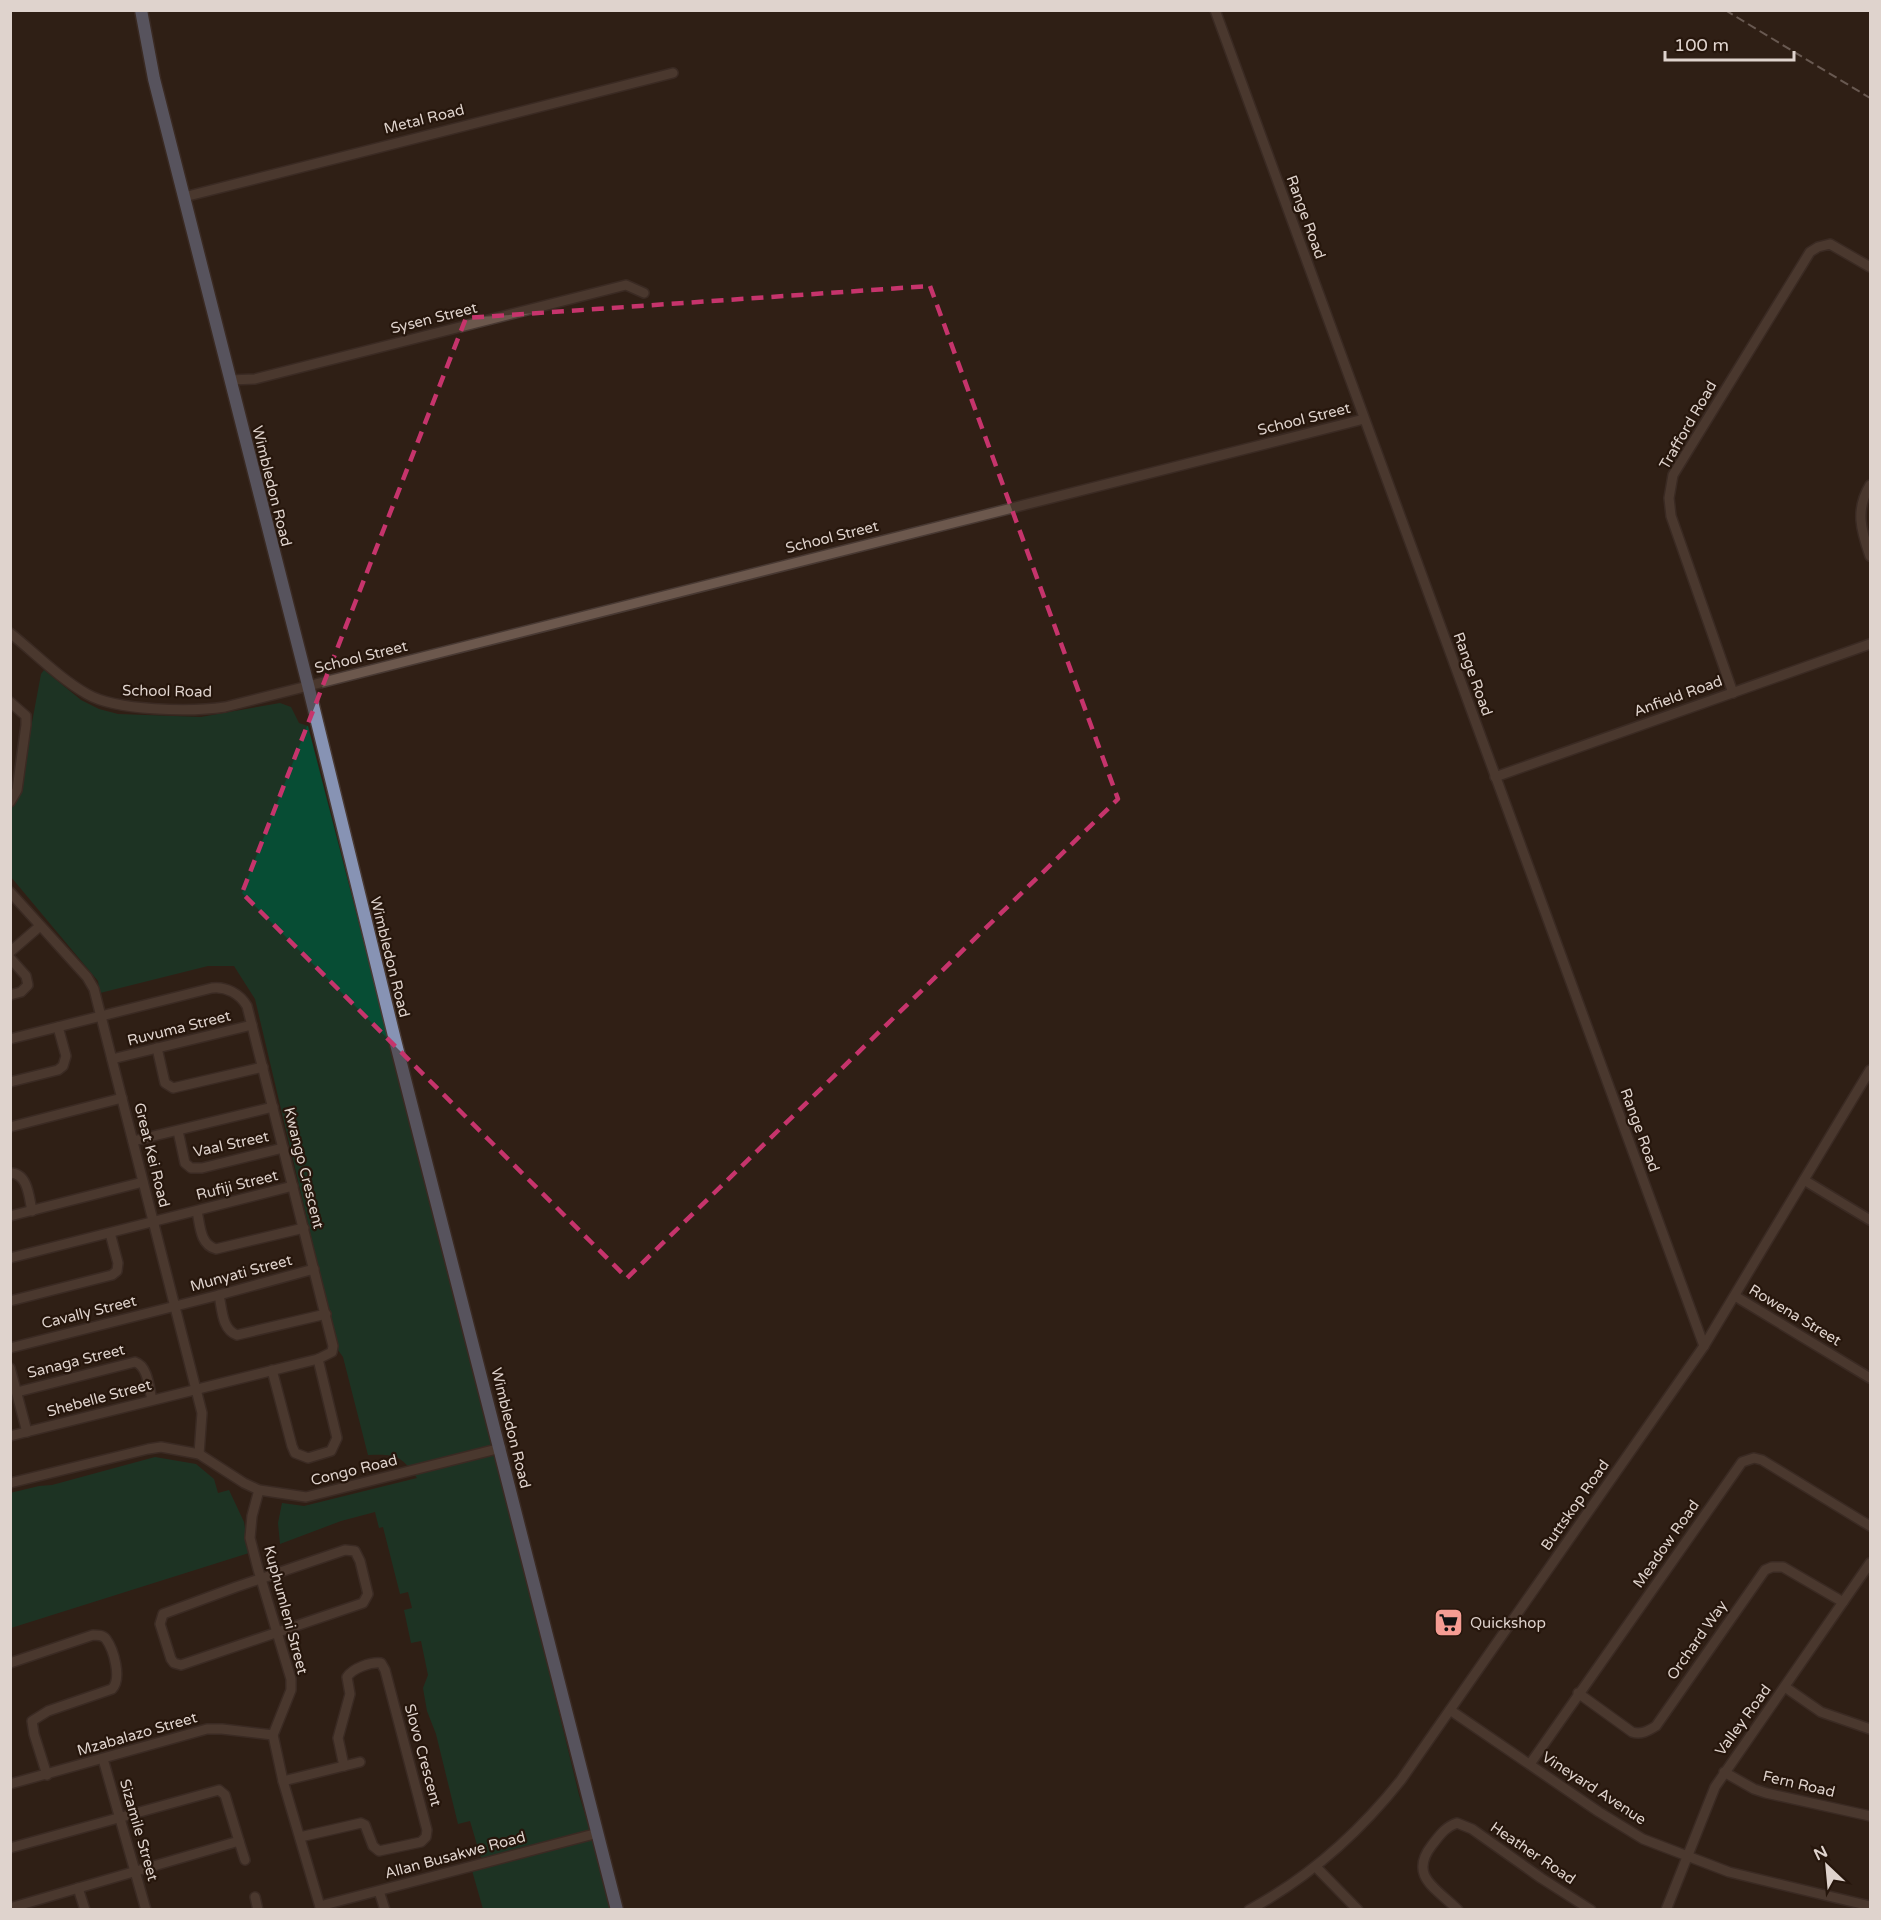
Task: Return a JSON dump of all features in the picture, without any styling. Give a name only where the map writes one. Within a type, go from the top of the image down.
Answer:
[{"type":"main road","name":"Wimbledon Road","points":[[141,10],[154,79],[183,196],[617,1910]]},
{"type":"street","name":"Range Road","points":[[1215,10],[1704,1346]]},
{"type":"street","name":"Metal Road","points":[[183,196],[673,73]]},
{"type":"street","name":"Trafford Road","points":[[1733,693],[1671,516],[1669,498],[1673,475],[1810,252],[1830,244],[1870,267]]},
{"type":"street","name":"Sysen Street","points":[[230,380],[255,380],[626,285],[644,293]]},
{"type":"street","name":"School Street","points":[[308,685],[1364,419]]},
{"type":"street","points":[[1870,484],[1861,508],[1861,529],[1870,556]]},
{"type":"street","name":"School Road","points":[[10,633],[74,686],[94,698],[115,705],[214,708],[308,685]]},
{"type":"street","name":"Anfield Road","points":[[1495,777],[1870,644]]},
{"type":"street","points":[[10,702],[26,716],[17,790],[10,802]]},
{"type":"street","name":"Great Kei Road","points":[[10,892],[91,982],[202,1413],[199,1454]]},
{"type":"street","points":[[10,952],[40,926]]},
{"type":"street","points":[[10,958],[26,976],[28,985],[21,992],[10,995]]},
{"type":"street","name":"Kwango Crescent","points":[[10,1039],[217,987],[231,991],[244,1000],[333,1346],[332,1352],[318,1359]]},
{"type":"street","name":"Ruvuma Street","points":[[112,1059],[252,1025]]},
{"type":"street","points":[[10,1082],[58,1070],[63,1066],[66,1056],[58,1027]]},
{"type":"street","points":[[157,1048],[165,1083],[173,1088],[263,1067]]},
{"type":"street","name":"Buttskop Road","points":[[1249,1910],[1290,1886],[1316,1867],[1356,1833],[1382,1804],[1704,1346],[1870,1070]]},
{"type":"street","points":[[10,1127],[122,1098]]},
{"type":"street","points":[[133,1141],[273,1107]]},
{"type":"street","name":"Vaal Street","points":[[178,1131],[185,1163],[190,1168],[202,1168],[283,1148]]},
{"type":"street","points":[[10,1173],[18,1173],[22,1178],[32,1211]]},
{"type":"street","points":[[1804,1180],[1870,1220]]},
{"type":"street","points":[[10,1216],[144,1182]]},
{"type":"street","name":"Rufiji Street","points":[[10,1258],[293,1186]]},
{"type":"street","points":[[197,1211],[205,1243],[216,1249],[304,1228]]},
{"type":"street","points":[[10,1301],[112,1275],[117,1271],[118,1263],[110,1233]]},
{"type":"street","name":"Munyati Street","points":[[175,1306],[314,1269]]},
{"type":"street","points":[[219,1295],[226,1327],[237,1335],[326,1314]]},
{"type":"street","name":"Rowena Street","points":[[1735,1296],[1870,1378]]},
{"type":"street","name":"Cavally Street","points":[[10,1348],[175,1306]]},
{"type":"street","points":[[196,1388],[318,1359],[337,1438],[331,1451],[308,1458],[295,1454],[272,1370]]},
{"type":"street","name":"Sanaga Street","points":[[17,1392],[135,1362],[140,1363],[144,1368],[152,1400]]},
{"type":"street","points":[[10,1368],[27,1432]]},
{"type":"street","name":"Shebelle Street","points":[[10,1436],[196,1388]]},
{"type":"street","name":"Congo Road","points":[[10,1483],[161,1447],[199,1454],[259,1490],[306,1497],[501,1448]]},
{"type":"street","name":"Meadow Road","points":[[1530,1764],[1742,1462],[1754,1458],[1762,1460],[1870,1526]]},
{"type":"street","name":"Kuphumleni Street","points":[[259,1490],[252,1516],[250,1538],[291,1679],[291,1690],[273,1736]]},
{"type":"street","points":[[345,1550],[355,1551],[360,1561],[368,1594],[363,1603],[181,1665],[174,1663],[160,1624],[163,1614],[261,1578],[345,1550]]},
{"type":"street","name":"Valley Road","points":[[1666,1910],[1715,1787],[1870,1563]]},
{"type":"street","name":"Orchard Way","points":[[1578,1693],[1632,1732],[1649,1731],[1656,1726],[1765,1570],[1772,1567],[1783,1567],[1844,1602]]},
{"type":"street","points":[[10,1663],[93,1635],[106,1640],[115,1664],[117,1682],[111,1689],[48,1711],[32,1721],[47,1775]]},
{"type":"street","name":"Slovo Crescent","points":[[300,1837],[361,1823],[365,1825],[373,1846],[379,1851],[421,1842],[426,1838],[427,1830],[385,1670],[381,1664],[374,1663],[353,1670],[347,1677],[350,1694],[338,1738],[344,1766]]},
{"type":"street","points":[[1785,1687],[1821,1712],[1870,1729]]},
{"type":"street","name":"Vineyard Avenue","points":[[1450,1710],[1626,1830],[1687,1857],[1751,1878],[1866,1906]]},
{"type":"street","name":"Mzabalazo Street","points":[[10,1784],[207,1729],[273,1736]]},
{"type":"street","points":[[273,1736],[283,1781],[320,1908]]},
{"type":"street","name":"Sizamile Street","points":[[103,1759],[147,1910]]},
{"type":"street","points":[[283,1781],[360,1762]]},
{"type":"street","name":"Fern Road","points":[[1724,1772],[1766,1793],[1870,1816]]},
{"type":"street","points":[[10,1848],[219,1790],[225,1795],[245,1860]]},
{"type":"street","name":"Heather Road","points":[[1458,1910],[1427,1880],[1421,1866],[1423,1858],[1443,1831],[1458,1823],[1472,1829],[1591,1910]]},
{"type":"street","name":"Allan Busakwe Road","points":[[320,1908],[598,1833]]},
{"type":"street","points":[[10,1908],[25,1907],[78,1888],[239,1841]]},
{"type":"street","points":[[1316,1867],[1358,1910]]},
{"type":"street","points":[[78,1888],[85,1910]]},
{"type":"street","points":[[379,1891],[385,1910]]},
{"type":"street","points":[[255,1897],[258,1910]]},
{"type":"highlighted area","points":[[930,286],[1118,799],[627,1278],[242,893],[466,318]]},
{"type":"green space","points":[[44,670],[81,700],[99,709],[118,714],[201,717],[280,703],[291,707],[299,723],[308,726],[500,1470],[579,1795],[600,1862],[611,1909],[483,1909],[471,1867],[484,1863],[470,1821],[458,1824],[436,1734],[427,1711],[423,1688],[428,1675],[421,1641],[411,1643],[404,1610],[412,1608],[408,1592],[400,1594],[383,1527],[379,1528],[375,1512],[341,1521],[280,1544],[278,1523],[282,1503],[304,1506],[417,1478],[402,1460],[392,1456],[368,1455],[343,1357],[338,1350],[255,999],[234,966],[208,966],[100,993],[98,981],[11,877],[11,805],[18,798],[41,674]]},
{"type":"green space","points":[[155,1457],[196,1464],[214,1479],[218,1493],[229,1490],[244,1522],[249,1553],[11,1628],[10,1493],[52,1485]]},
{"type":"railway","points":[[1725,10],[1870,98]]},
{"type":"place","name":"Quickshop","points":[[1449,1623]]}]
